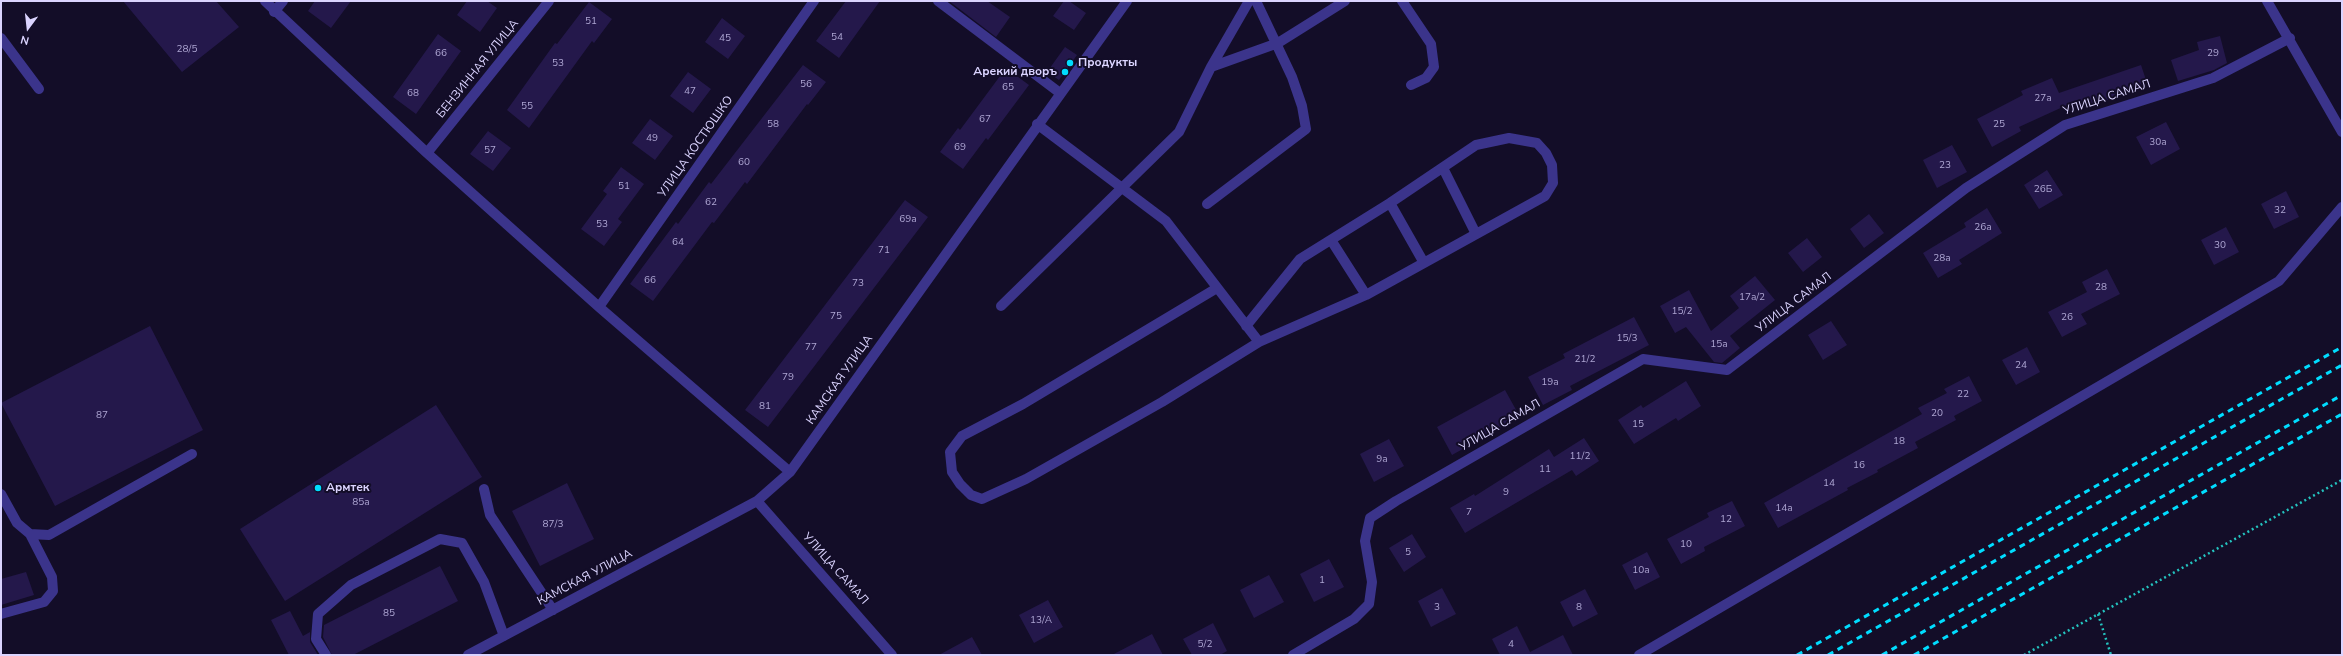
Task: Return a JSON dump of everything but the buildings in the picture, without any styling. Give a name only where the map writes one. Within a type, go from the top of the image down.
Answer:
[{"type":"street","points":[[265,1],[274,12],[599,307],[790,472]]},
{"type":"street","points":[[274,12],[284,1]]},
{"type":"street","name":"БЕНЗИННАЯ УЛИЦА","points":[[427,152],[549,1]]},
{"type":"street","name":"УЛИЦА КОСТЮШКО","points":[[599,307],[814,1]]},
{"type":"street","points":[[938,1],[1060,93]]},
{"type":"street","name":"КАМСКАЯ УЛИЦА","points":[[468,655],[757,501],[790,472],[1037,124],[1127,1]]},
{"type":"street","points":[[1001,306],[1123,189],[1179,132],[1211,67],[1249,1]]},
{"type":"street","points":[[1207,204],[1306,129],[1302,106],[1278,43],[1256,1]]},
{"type":"street","points":[[1211,67],[1278,43],[1345,1]]},
{"type":"street","points":[[1402,1],[1431,44],[1434,66],[1426,78],[1411,85]]},
{"type":"street","points":[[2267,1],[2290,38],[2342,132]]},
{"type":"street","points":[[1,38],[39,89]]},
{"type":"street","name":"УЛИЦА САМАЛ","points":[[1293,655],[1354,619],[1369,604],[1372,582],[1365,540],[1370,518],[1396,501],[1644,359],[1727,370],[1966,188],[2064,125],[2213,78],[2290,38]]},
{"type":"street","points":[[1037,124],[1166,221],[1259,342]]},
{"type":"street","points":[[1217,288],[1023,404],[962,436],[950,452],[952,472],[960,484],[971,496],[982,499],[1026,479],[1162,402],[1259,342],[1366,296],[1545,196],[1553,184],[1552,165],[1546,153],[1537,143],[1509,138],[1476,145],[1390,203],[1300,259],[1246,326]]},
{"type":"street","points":[[1443,168],[1476,234]]},
{"type":"street","points":[[1390,203],[1424,263]]},
{"type":"street","points":[[1639,655],[2279,281],[2342,207]]},
{"type":"street","points":[[1331,240],[1366,296]]},
{"type":"street","points":[[30,534],[49,535],[192,454]]},
{"type":"street","points":[[484,489],[490,515],[553,610]]},
{"type":"street","points":[[1,494],[17,523],[30,534],[52,577],[53,591],[44,602],[1,614]]},
{"type":"street","name":"УЛИЦА САМАЛ","points":[[757,501],[892,655]]},
{"type":"street","points":[[326,655],[316,640],[318,614],[351,585],[440,539],[462,543],[484,582],[504,636]]},
{"type":"path","points":[[2024,655],[2342,480]]},
{"type":"path","points":[[2098,614],[2111,655]]},
{"type":"railway","points":[[1797,655],[2342,347]]},
{"type":"railway","points":[[1828,655],[2342,365]]},
{"type":"railway","points":[[1882,655],[2342,395]]},
{"type":"railway","points":[[1914,655],[2342,414]]},
{"type":"place","name":"Продукты","points":[[1070,63]]},
{"type":"place","name":"Арекий дворъ","points":[[1065,72]]},
{"type":"place","name":"Армтек","points":[[318,488]]}]
